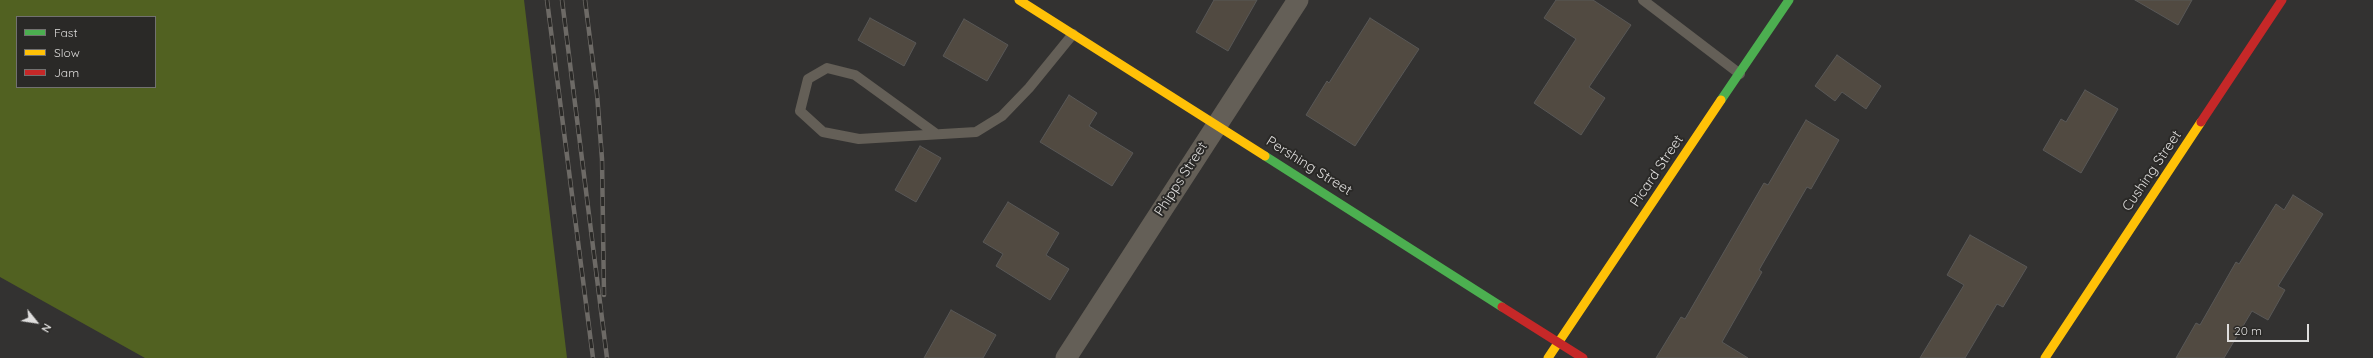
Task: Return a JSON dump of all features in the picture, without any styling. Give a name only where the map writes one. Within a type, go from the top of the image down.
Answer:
[{"type":"street","name":"Pershing Street","points":[[1019,0],[1583,358]]},
{"type":"street","name":"Phipps Street","points":[[1066,358],[1216,124],[1298,0]]},
{"type":"street","name":"Picard Street","points":[[1548,358],[1789,0]]},
{"type":"street","name":"Cushing Street","points":[[2045,358],[2282,0]]},
{"type":"lane","points":[[1643,0],[1740,74]]},
{"type":"lane","points":[[935,133],[855,75],[827,68],[808,79],[800,111],[823,132],[859,139],[935,133],[976,132],[1002,116],[1029,88],[1073,34]]},
{"type":"green space","points":[[0,0],[524,0],[567,358],[145,358],[0,277]]},
{"type":"building","points":[[1214,0],[1257,0],[1228,51],[1196,32]]},
{"type":"building","points":[[1556,0],[1593,0],[1631,25],[1589,87],[1605,98],[1581,135],[1534,103],[1576,39],[1544,18]]},
{"type":"building","points":[[2135,0],[2192,0],[2178,25]]},
{"type":"building","points":[[870,18],[916,43],[904,66],[858,40]]},
{"type":"building","points":[[1370,18],[1419,49],[1355,146],[1306,115],[1327,81],[1329,83]]},
{"type":"building","points":[[964,19],[1008,45],[987,81],[943,56]]},
{"type":"building","points":[[1837,55],[1881,86],[1866,109],[1842,92],[1835,101],[1815,86]]},
{"type":"building","points":[[2085,90],[2118,109],[2081,173],[2043,150],[2061,119],[2066,122]]},
{"type":"building","points":[[1069,95],[1097,113],[1089,126],[1133,153],[1112,186],[1040,142]]},
{"type":"building","points":[[1806,120],[1839,140],[1811,189],[1807,187],[1759,270],[1762,272],[1722,342],[1748,358],[1656,358],[1681,317],[1685,319],[1764,183],[1768,185]]},
{"type":"building","points":[[920,146],[941,158],[916,202],[895,190]]},
{"type":"building","points":[[2293,195],[2323,214],[2278,286],[2285,290],[2268,320],[2252,311],[2224,358],[2176,358],[2196,323],[2200,325],[2236,262],[2239,264],[2276,204],[2284,210]]},
{"type":"building","points":[[1008,202],[1059,233],[1046,255],[1069,269],[1050,300],[996,266],[1003,254],[983,242]]},
{"type":"building","points":[[1970,235],[2027,267],[2003,307],[1997,304],[1965,358],[1920,358],[1964,285],[1947,275]]},
{"type":"building","points":[[951,310],[996,335],[983,358],[924,358]]},
{"type":"railway","points":[[547,0],[593,358]]},
{"type":"railway","points":[[562,0],[607,358]]},
{"type":"railway","points":[[585,0],[597,94],[602,159],[604,295]]},
{"type":"traffic: fast","points":[[1721,100],[1789,0]]},
{"type":"traffic: fast","points":[[1265,156],[1502,307]]},
{"type":"traffic: slow","points":[[1019,0],[1265,156]]},
{"type":"traffic: slow","points":[[1548,358],[1721,100]]},
{"type":"traffic: slow","points":[[2045,358],[2201,122]]},
{"type":"traffic: jam","points":[[2201,122],[2282,0]]},
{"type":"traffic: jam","points":[[1502,307],[1583,358]]}]
